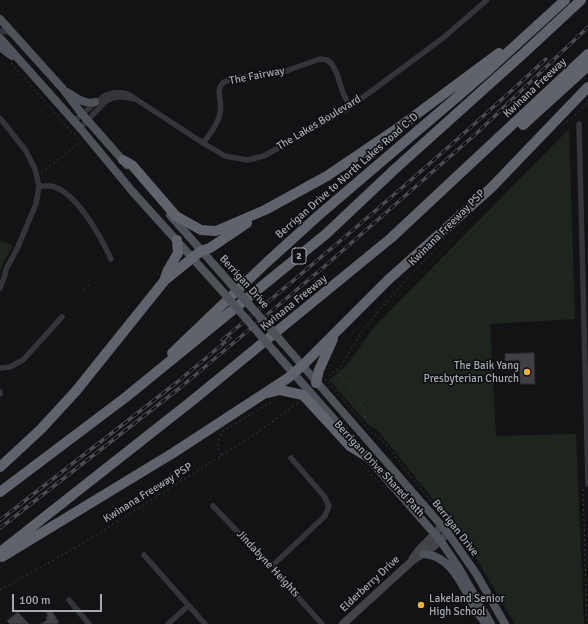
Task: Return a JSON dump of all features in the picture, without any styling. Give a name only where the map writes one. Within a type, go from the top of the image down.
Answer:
[{"type":"highway","points":[[123,160],[132,165],[176,216],[201,230],[216,231],[265,210],[327,176],[398,128],[506,48],[559,0]]},
{"type":"highway","name":"Berrigan Drive to North Lakes Road C-D","points":[[150,377],[182,342],[266,263],[347,190],[484,74],[565,0]]},
{"type":"highway","name":"2","points":[[0,492],[150,377],[326,234],[395,169],[519,58],[581,0]]},
{"type":"highway","name":"Kwinana Freeway","points":[[0,552],[180,410],[391,238],[588,54]]},
{"type":"highway","points":[[436,197],[449,191],[588,66]]},
{"type":"highway","points":[[0,559],[173,453],[261,396],[303,366],[409,260],[491,188],[588,86]]},
{"type":"highway","points":[[0,467],[41,428],[76,390],[165,280],[201,251],[210,248],[265,210]]},
{"type":"highway","points":[[165,280],[168,270],[178,253],[177,240]]},
{"type":"highway","points":[[316,383],[319,370],[338,331]]},
{"type":"highway","points":[[261,396],[280,390],[303,395],[361,457]]},
{"type":"main road","name":"Berrigan Drive","points":[[0,19],[63,89],[88,121],[445,530],[477,575],[505,624]]},
{"type":"main road","name":"Berrigan Drive","points":[[0,38],[74,121],[132,191],[177,240],[293,373],[361,457],[437,538],[466,580],[491,624]]},
{"type":"main road","points":[[0,47],[6,53],[21,62]]},
{"type":"main road","points":[[63,89],[89,104],[95,102]]},
{"type":"main road","points":[[423,554],[434,556],[447,563],[486,624]]},
{"type":"street","name":"The Lakes Boulevard","points":[[74,121],[104,96],[116,92],[128,94],[225,156],[247,160],[264,156],[350,107],[443,38],[487,0]]},
{"type":"street","points":[[0,31],[9,32],[15,36]]},
{"type":"street","name":"The Fairway","points":[[203,143],[218,120],[221,111],[218,92],[227,80],[234,78],[283,72],[320,59],[327,60],[332,64],[337,74],[343,93],[350,107]]},
{"type":"street","name":"The Lakes Boulevard","points":[[80,128],[88,121],[93,113],[106,101],[112,98],[118,96],[137,100]]},
{"type":"street","points":[[0,118],[23,145],[32,162],[39,186],[36,204],[17,249],[8,265],[0,288]]},
{"type":"street","points":[[579,124],[588,484]]},
{"type":"street","points":[[39,186],[52,186],[59,189],[84,211],[105,245],[111,259]]},
{"type":"street","points":[[0,368],[10,367],[23,360],[62,317]]},
{"type":"street","points":[[271,567],[325,516],[329,506],[324,496],[291,458]]},
{"type":"street","name":"Jindabyne Heights","points":[[213,506],[271,567],[322,624]]},
{"type":"street","name":"Elderberry Drive","points":[[343,624],[412,561],[423,554],[445,530]]},
{"type":"street","name":"Elderberry Drive","points":[[412,561],[418,551],[437,538]]},
{"type":"street","points":[[144,555],[205,624]]},
{"type":"street","points":[[69,600],[89,624]]},
{"type":"street","points":[[168,624],[188,606]]},
{"type":"path","points":[[563,126],[588,102]]},
{"type":"path","points":[[37,176],[82,141]]},
{"type":"path","name":"Kwinana Freeway PSP","points":[[329,376],[340,366],[363,330],[382,307],[413,272],[443,242]]},
{"type":"path","points":[[84,290],[90,284]]},
{"type":"path","points":[[337,369],[366,412],[365,418],[362,422]]},
{"type":"path","points":[[221,456],[217,443],[218,438],[223,431],[276,399]]},
{"type":"path","name":"Kwinana Freeway PSP","points":[[0,590],[82,544],[275,422],[299,402]]},
{"type":"path","name":"Berrigan Drive Shared Path","points":[[361,457],[384,487]]},
{"type":"shaded area","points":[[569,129],[575,319],[490,324],[496,436],[576,434],[584,624],[515,624],[463,536],[378,431],[368,424],[329,380],[347,365],[374,327]]},
{"type":"shaded area","points":[[0,240],[13,246],[4,261],[0,273]]},
{"type":"building","name":"The Baik Yang Presbyterian Church","points":[[534,353],[535,384],[520,384],[519,360],[505,361],[505,354]]},
{"type":"building","points":[[51,610],[59,622],[57,624],[41,624],[47,620],[46,617],[48,616],[46,613]]},
{"type":"building","points":[[18,612],[29,624],[10,624],[7,621]]},
{"type":"railway","points":[[0,528],[181,387],[325,266],[478,132],[588,27]]},
{"type":"railway","points":[[222,340],[386,202],[546,59]]},
{"type":"railway","points":[[0,520],[176,383],[230,338]]},
{"type":"place","name":"The Baik Yang Presbyterian Church","points":[[527,372]]},
{"type":"place","name":"Lakeland Senior High School","points":[[421,605]]}]
